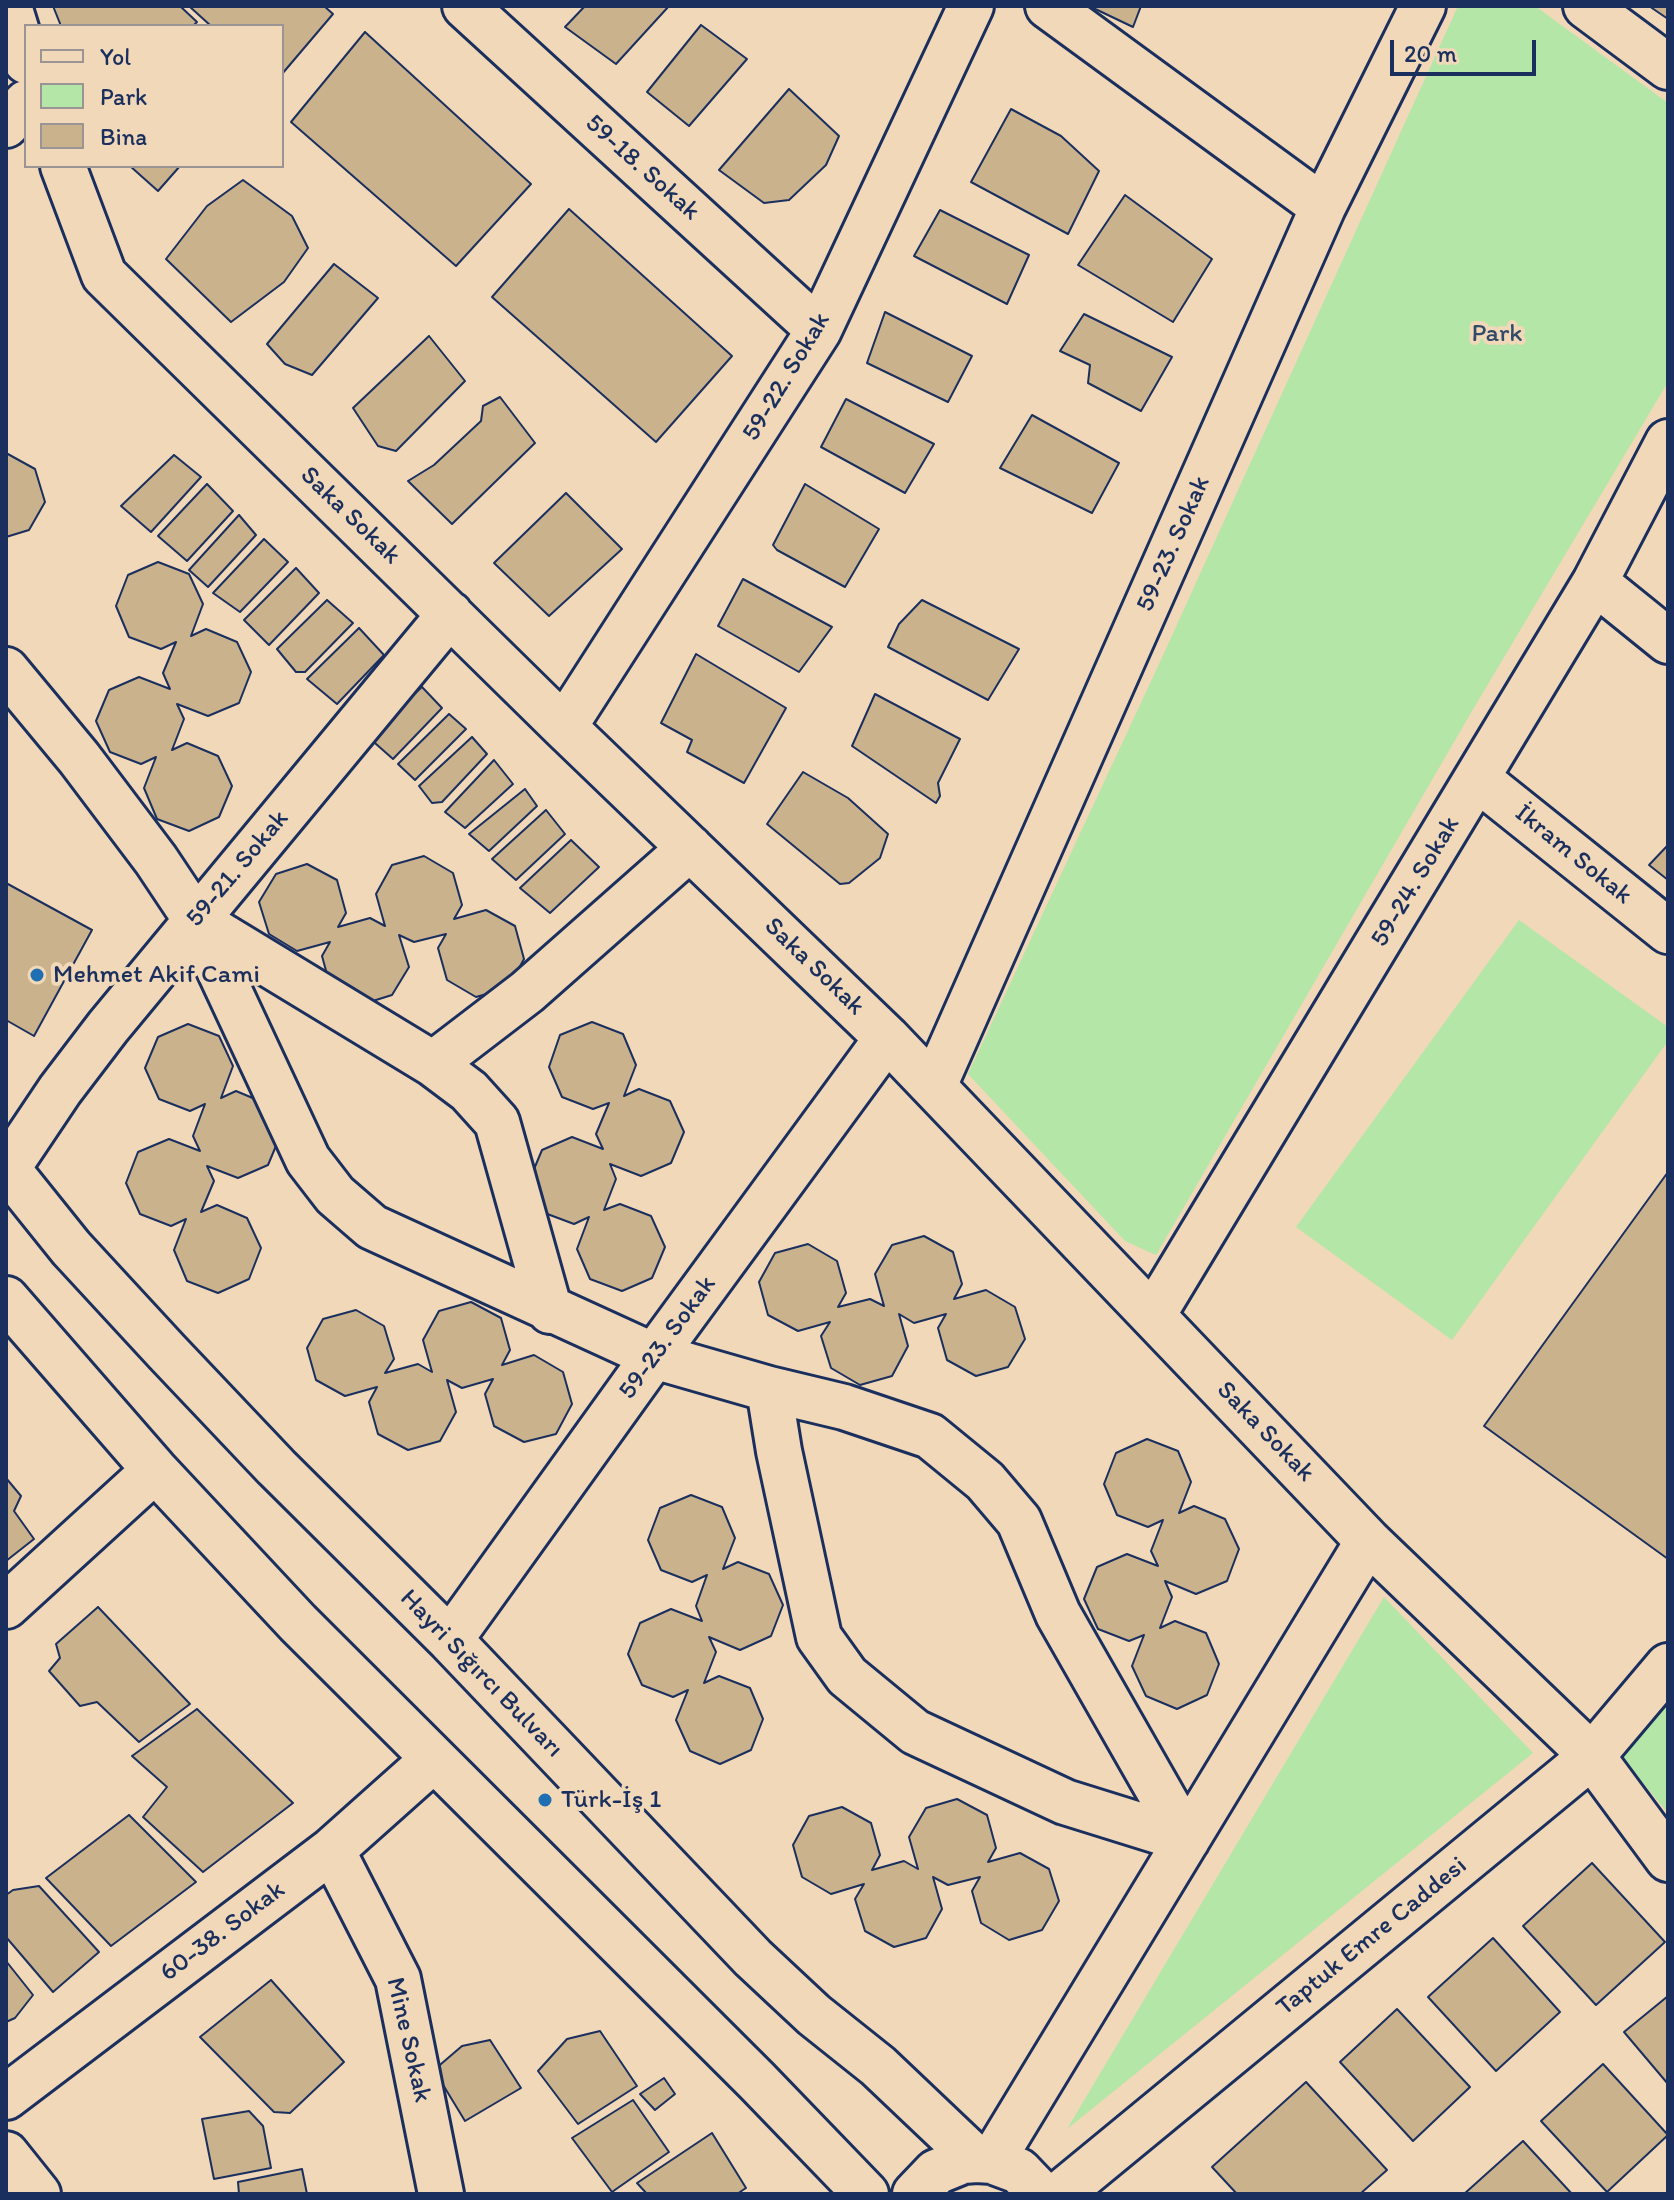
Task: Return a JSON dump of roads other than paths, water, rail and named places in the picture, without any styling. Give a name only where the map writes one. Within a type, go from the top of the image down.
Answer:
[{"type":"street","points":[[9,6],[24,55]]},
{"type":"street","name":"59-18. Sokak","points":[[465,6],[819,330]]},
{"type":"street","name":"59-22. Sokak","points":[[564,727],[819,330],[971,6]]},
{"type":"street","points":[[1048,6],[1323,207]]},
{"type":"street","name":"59-23. Sokak","points":[[934,1086],[1323,207],[1423,6]]},
{"type":"street","points":[[1586,6],[1668,67]]},
{"type":"street","points":[[6,125],[24,105]]},
{"type":"street","name":"Saka Sokak","points":[[64,168],[104,275],[564,727],[887,1038],[1368,1541],[1592,1756],[1668,1859]]},
{"type":"street","name":"59-24. Sokak","points":[[1153,1315],[1595,582],[1668,442]]},
{"type":"street","points":[[1595,582],[1668,641]]},
{"type":"street","name":"59-21. Sokak","points":[[7,1168],[60,1090],[196,920],[450,614]]},
{"type":"street","points":[[6,670],[88,770],[156,860],[196,920],[308,1160],[335,1195],[372,1227],[654,1356],[844,1407],[930,1436],[985,1481],[1019,1521],[1058,1614],[1187,1840]]},
{"type":"street","name":"İkram Sokak","points":[[1478,779],[1668,931]]},
{"type":"street","points":[[433,1064],[527,992],[690,848]]},
{"type":"street","points":[[196,920],[433,1064],[469,1091],[497,1122],[550,1311]]},
{"type":"street","name":"59-23. Sokak","points":[[450,1640],[887,1038]]},
{"type":"street","name":"Hayri Sığırcı Bulvarı","points":[[7,1168],[71,1248],[167,1352],[276,1467],[450,1640],[753,1958],[814,2015],[878,2066],[984,2160],[1019,2171],[1041,2194]]},
{"type":"street","points":[[6,1299],[155,1470],[298,1623],[757,2081],[866,2194]]},
{"type":"street","points":[[769,1389],[779,1451],[819,1637],[847,1676],[915,1732],[1065,1802],[1187,1840]]},
{"type":"street","points":[[6,1606],[155,1470]]},
{"type":"street","points":[[915,2194],[936,2172],[963,2161],[984,2160],[1187,1840],[1368,1541]]},
{"type":"street","name":"Taptuk Emre Caddesi","points":[[1060,2194],[1592,1756],[1668,1666]]},
{"type":"street","name":"60-38. Sokak","points":[[6,2097],[332,1850],[434,1759]]},
{"type":"street","name":"Mine Sokak","points":[[332,1850],[398,1979],[441,2194]]},
{"type":"street","points":[[6,2154],[38,2194]]},
{"type":"place","name":"Mehmet Akif Cami","points":[[37,975]]},
{"type":"place","name":"Türk-İş 1","points":[[545,1800]]},
{"type":"park label","name":"Park","points":[[1497,334]]}]
